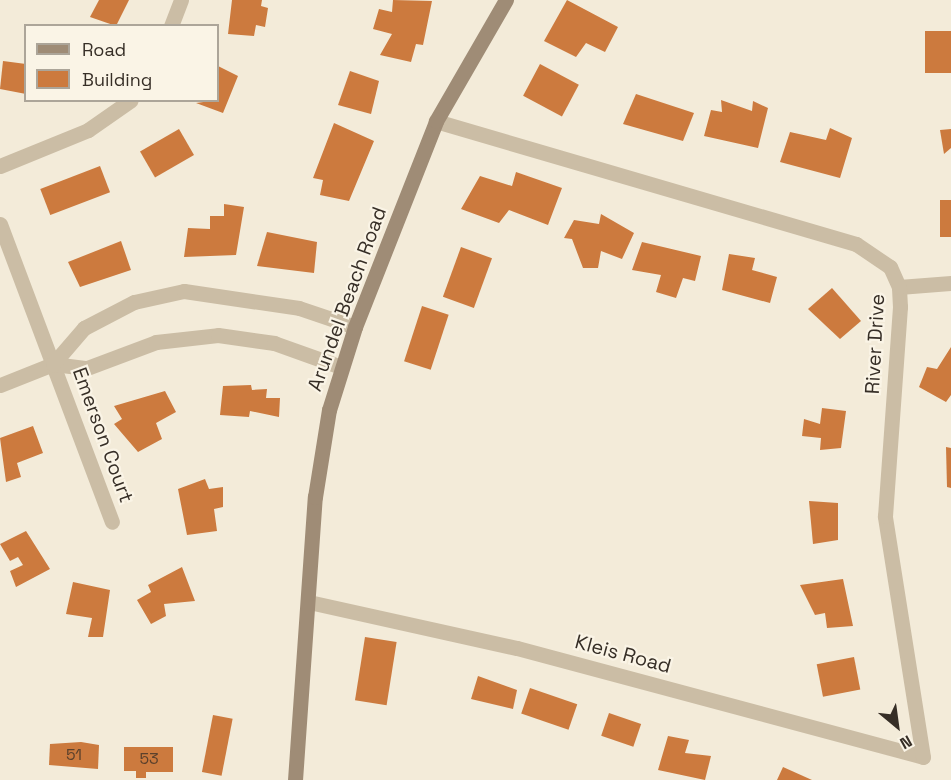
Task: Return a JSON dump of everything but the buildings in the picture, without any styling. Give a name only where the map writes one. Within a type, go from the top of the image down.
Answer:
[{"type":"street","points":[[172,24],[181,0]]},
{"type":"street","name":"Arundel Beach Road","points":[[295,780],[320,448],[341,368],[436,121],[506,0]]},
{"type":"street","points":[[0,166],[88,130],[128,102]]},
{"type":"street","name":"River Drive","points":[[436,121],[856,244],[890,267],[899,287],[885,516],[923,757]]},
{"type":"street","name":"Emerson Court","points":[[0,225],[112,522]]},
{"type":"street","points":[[899,287],[951,283]]},
{"type":"street","points":[[0,385],[53,363],[84,328],[134,302],[184,291],[299,308],[355,327]]},
{"type":"street","points":[[53,363],[87,368],[156,342],[218,335],[274,343],[341,368]]},
{"type":"street","name":"Kleis Road","points":[[309,602],[517,648],[923,757]]}]
